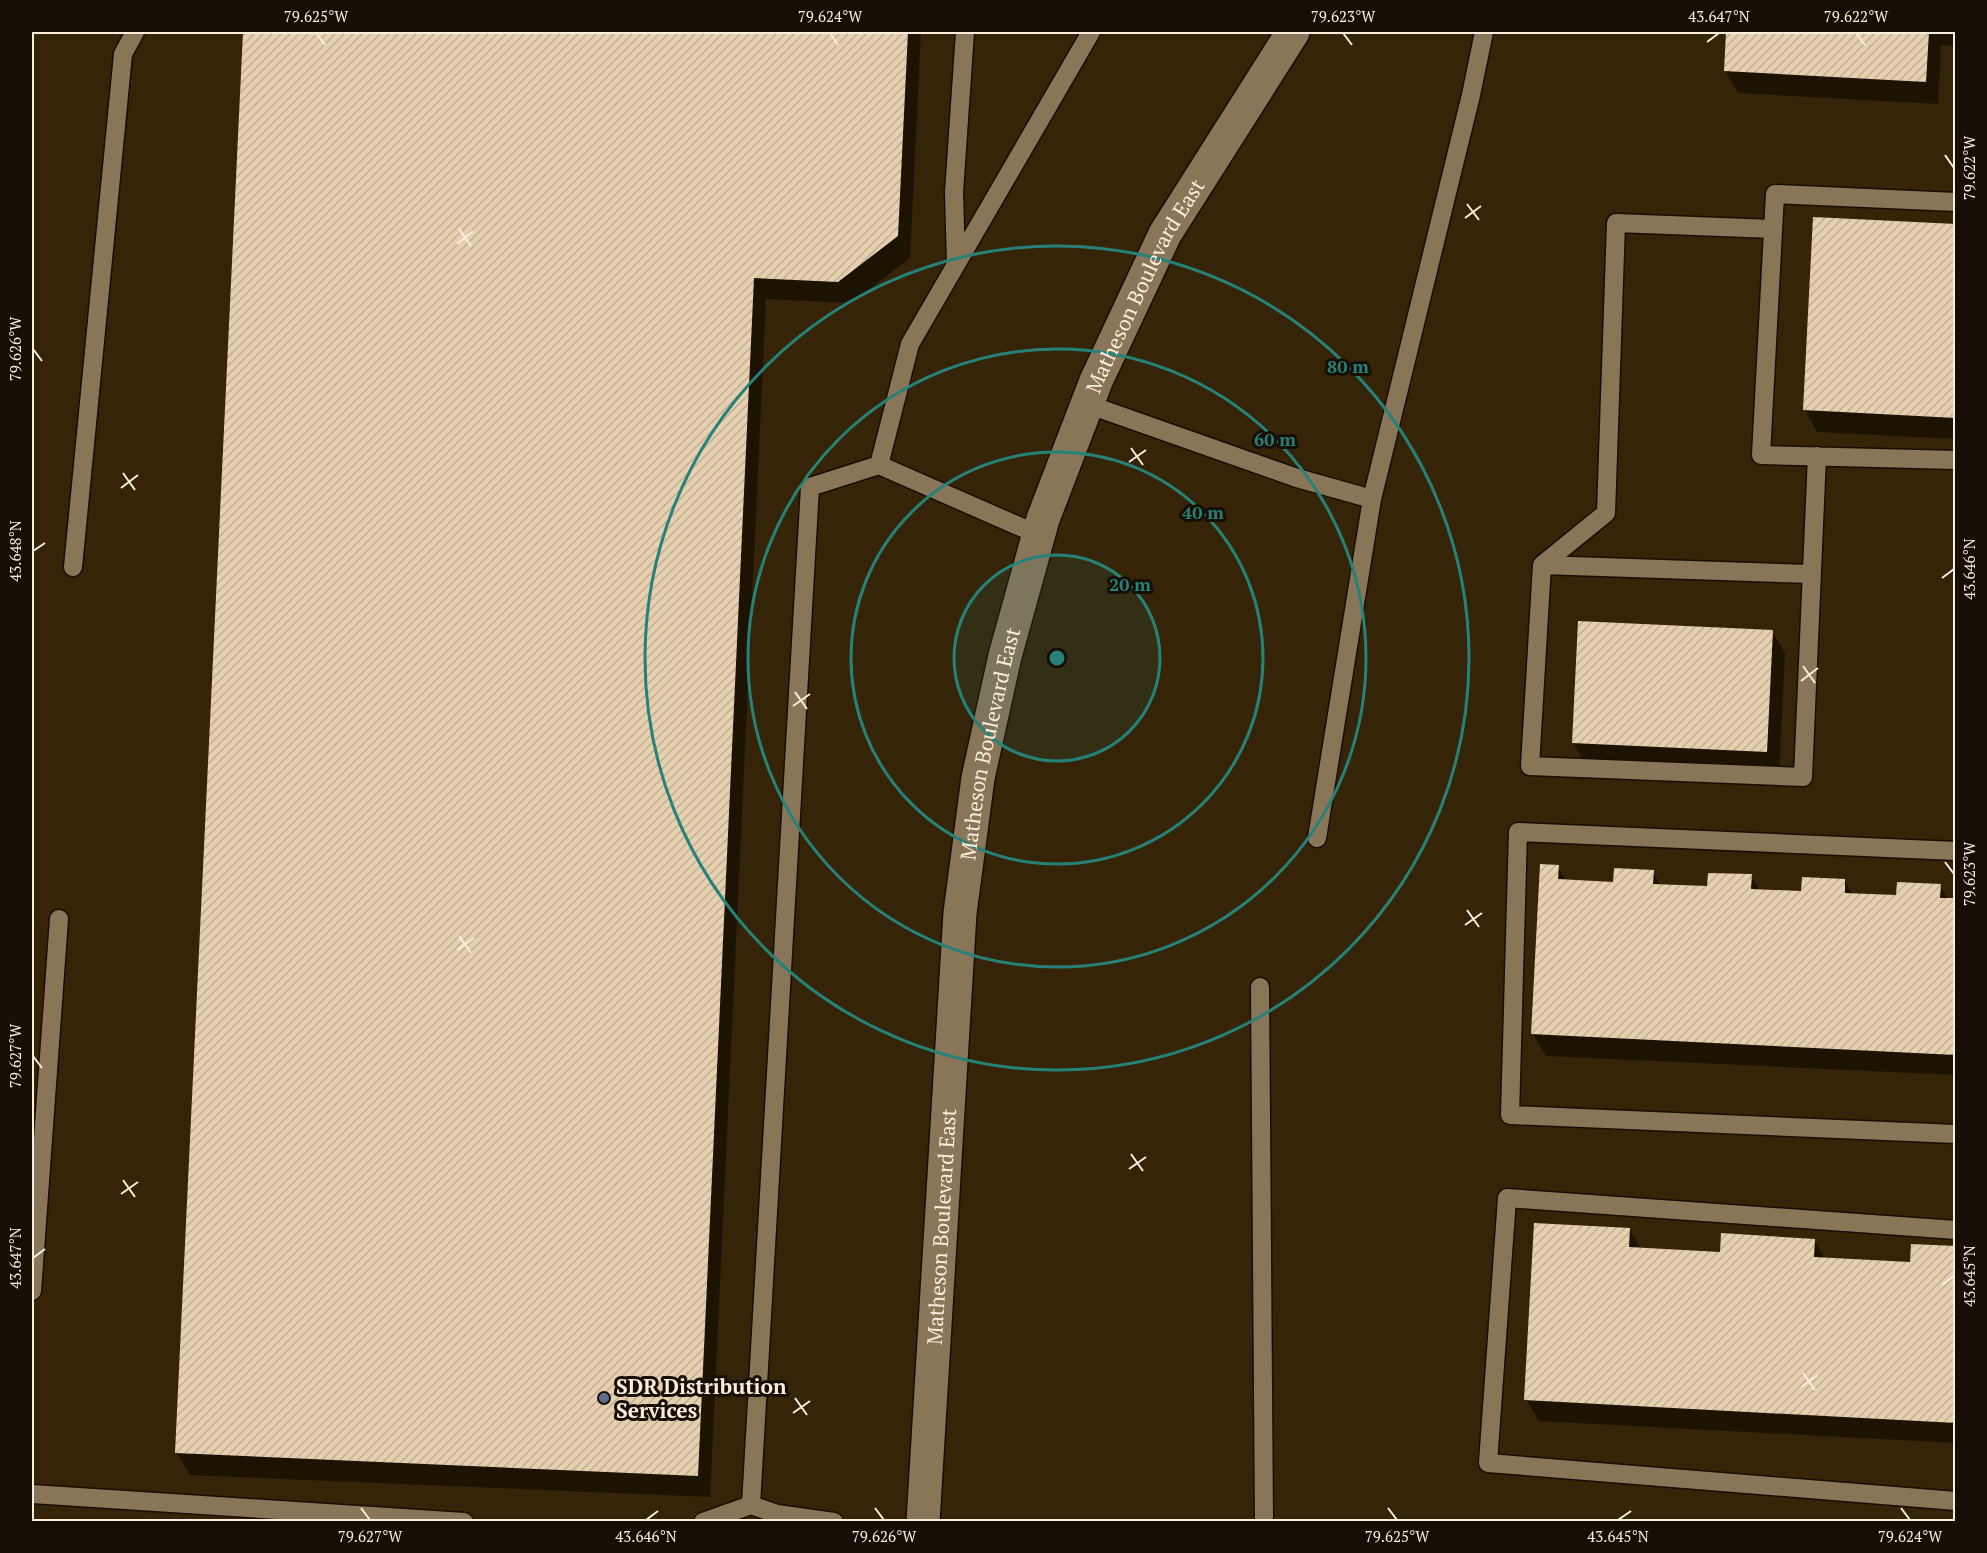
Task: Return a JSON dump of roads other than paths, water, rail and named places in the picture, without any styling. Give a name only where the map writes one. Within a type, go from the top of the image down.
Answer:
[{"type":"street","name":"Matheson Boulevard East","points":[[923,1521],[960,913],[978,778],[1005,656],[1039,535],[1087,404],[1165,234],[1293,32]]},
{"type":"lane","points":[[73,567],[123,54],[135,32]]},
{"type":"lane","points":[[956,266],[954,192],[965,32]]},
{"type":"lane","points":[[879,465],[910,345],[1091,32]]},
{"type":"lane","points":[[1317,838],[1372,499],[1471,95],[1484,32]]},
{"type":"lane","points":[[1956,202],[1775,194],[1761,455],[1956,460]]},
{"type":"lane","points":[[1773,229],[1616,223],[1606,513],[1542,566],[1530,766],[1803,777],[1817,456]]},
{"type":"lane","points":[[1087,404],[1297,478],[1372,499]]},
{"type":"lane","points":[[751,1505],[810,487],[879,465],[1039,535]]},
{"type":"lane","points":[[1542,566],[1811,574]]},
{"type":"lane","points":[[1956,851],[1518,832],[1510,1115],[1956,1134]]},
{"type":"lane","points":[[32,1291],[59,919]]},
{"type":"lane","points":[[1260,987],[1264,1521]]},
{"type":"lane","points":[[1956,1230],[1506,1198],[1488,1463],[1956,1501]]},
{"type":"lane","points":[[32,1494],[464,1521]]},
{"type":"lane","points":[[703,1521],[751,1505],[777,1514],[834,1521]]},
{"type":"place","name":"SDR Distribution Services","points":[[604,1398]]}]
